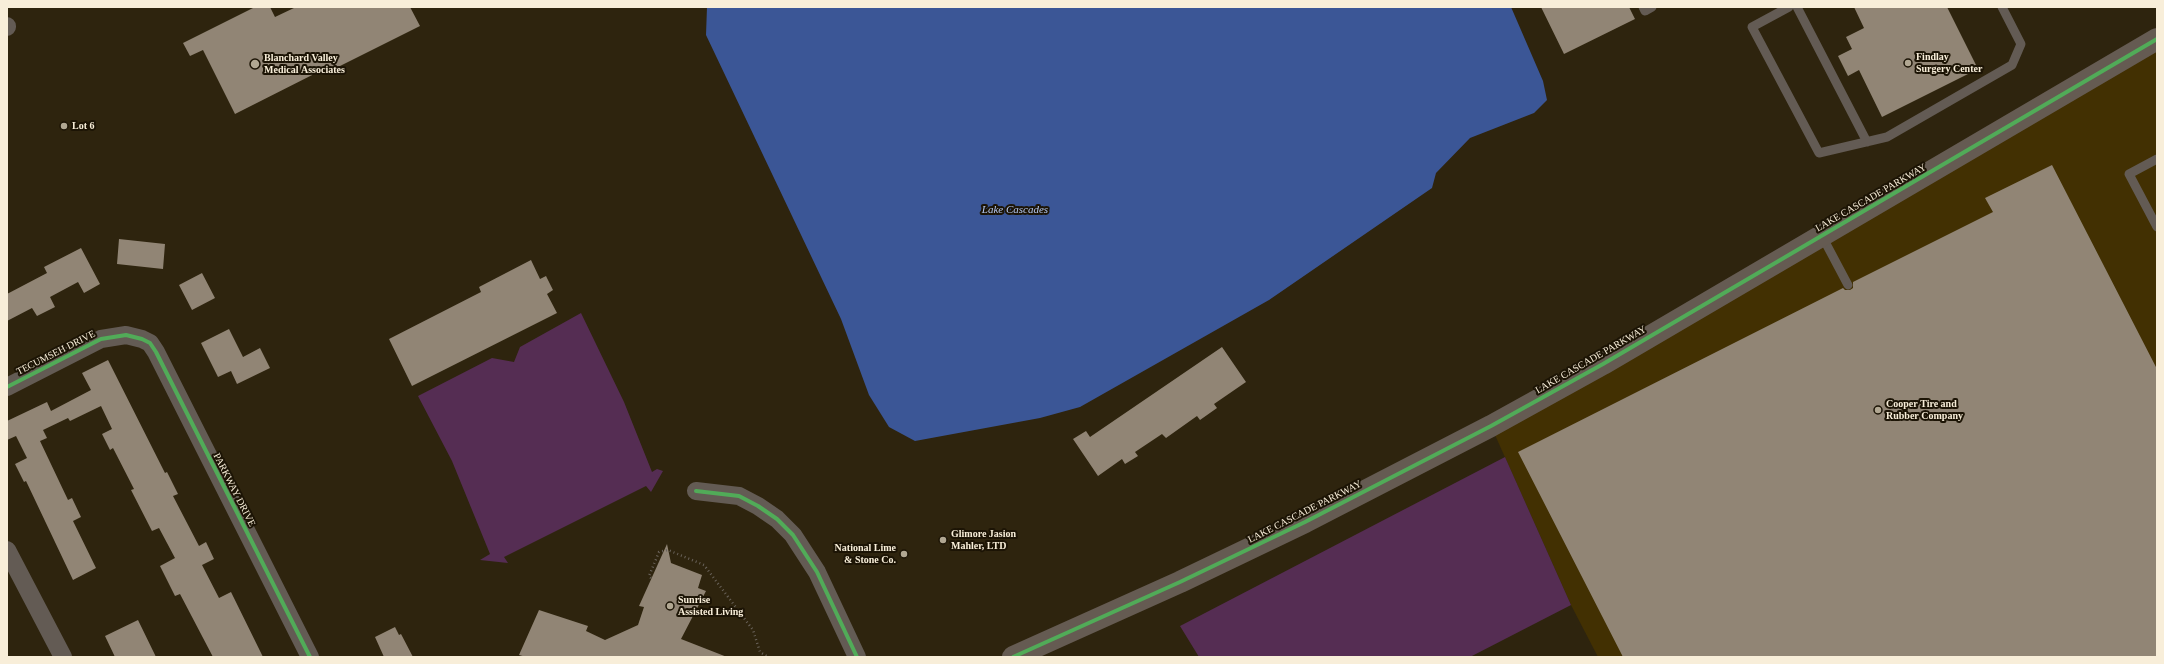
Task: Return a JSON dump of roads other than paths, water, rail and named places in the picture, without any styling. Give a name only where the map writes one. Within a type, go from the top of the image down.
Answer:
[{"type":"street","name":"LAKE CASCADE PARKWAY","points":[[1013,657],[1180,582],[1270,539],[1484,430],[1603,364],[2157,39]]},
{"type":"street","name":"TECUMSEH DRIVE","points":[[7,387],[101,339],[126,335],[137,337]]},
{"type":"street","name":"PARKWAY DRIVE","points":[[137,337],[150,343],[156,352],[310,657]]},
{"type":"street","points":[[696,491],[739,496],[758,506],[777,519],[793,535],[817,572],[857,657]]},
{"type":"street","points":[[7,550],[63,657]]},
{"type":"lane","points":[[1643,7],[1645,11],[1652,7]]},
{"type":"lane","points":[[1789,7],[1752,27],[1819,153],[1887,137],[2012,65],[2021,44],[2002,7]]},
{"type":"lane","points":[[1797,7],[1867,142]]},
{"type":"lane","points":[[2157,159],[2129,174],[2157,227]]},
{"type":"lane","points":[[1822,236],[1848,285]]},
{"type":"water","name":"Lake Cascades","points":[[707,7],[1511,7],[1543,81],[1547,100],[1534,113],[1470,138],[1436,173],[1432,188],[1269,300],[1080,407],[1040,418],[915,441],[889,427],[869,395],[841,319],[706,35]]},
{"type":"place","name":"Findlay Surgery Center","points":[[1908,63]]},
{"type":"place","name":"Blanchard Valley Medical Associates","points":[[255,64]]},
{"type":"place","name":"Lot 6","points":[[64,126]]},
{"type":"place","name":"Cooper Tire and Rubber Company","points":[[1878,410]]},
{"type":"place","name":"Glimore Jasion Mahler, LTD","points":[[943,540]]},
{"type":"place","name":"National Lime & Stone Co.","points":[[904,554]]},
{"type":"place","name":"Sunrise Assisted Living","points":[[670,606]]}]
